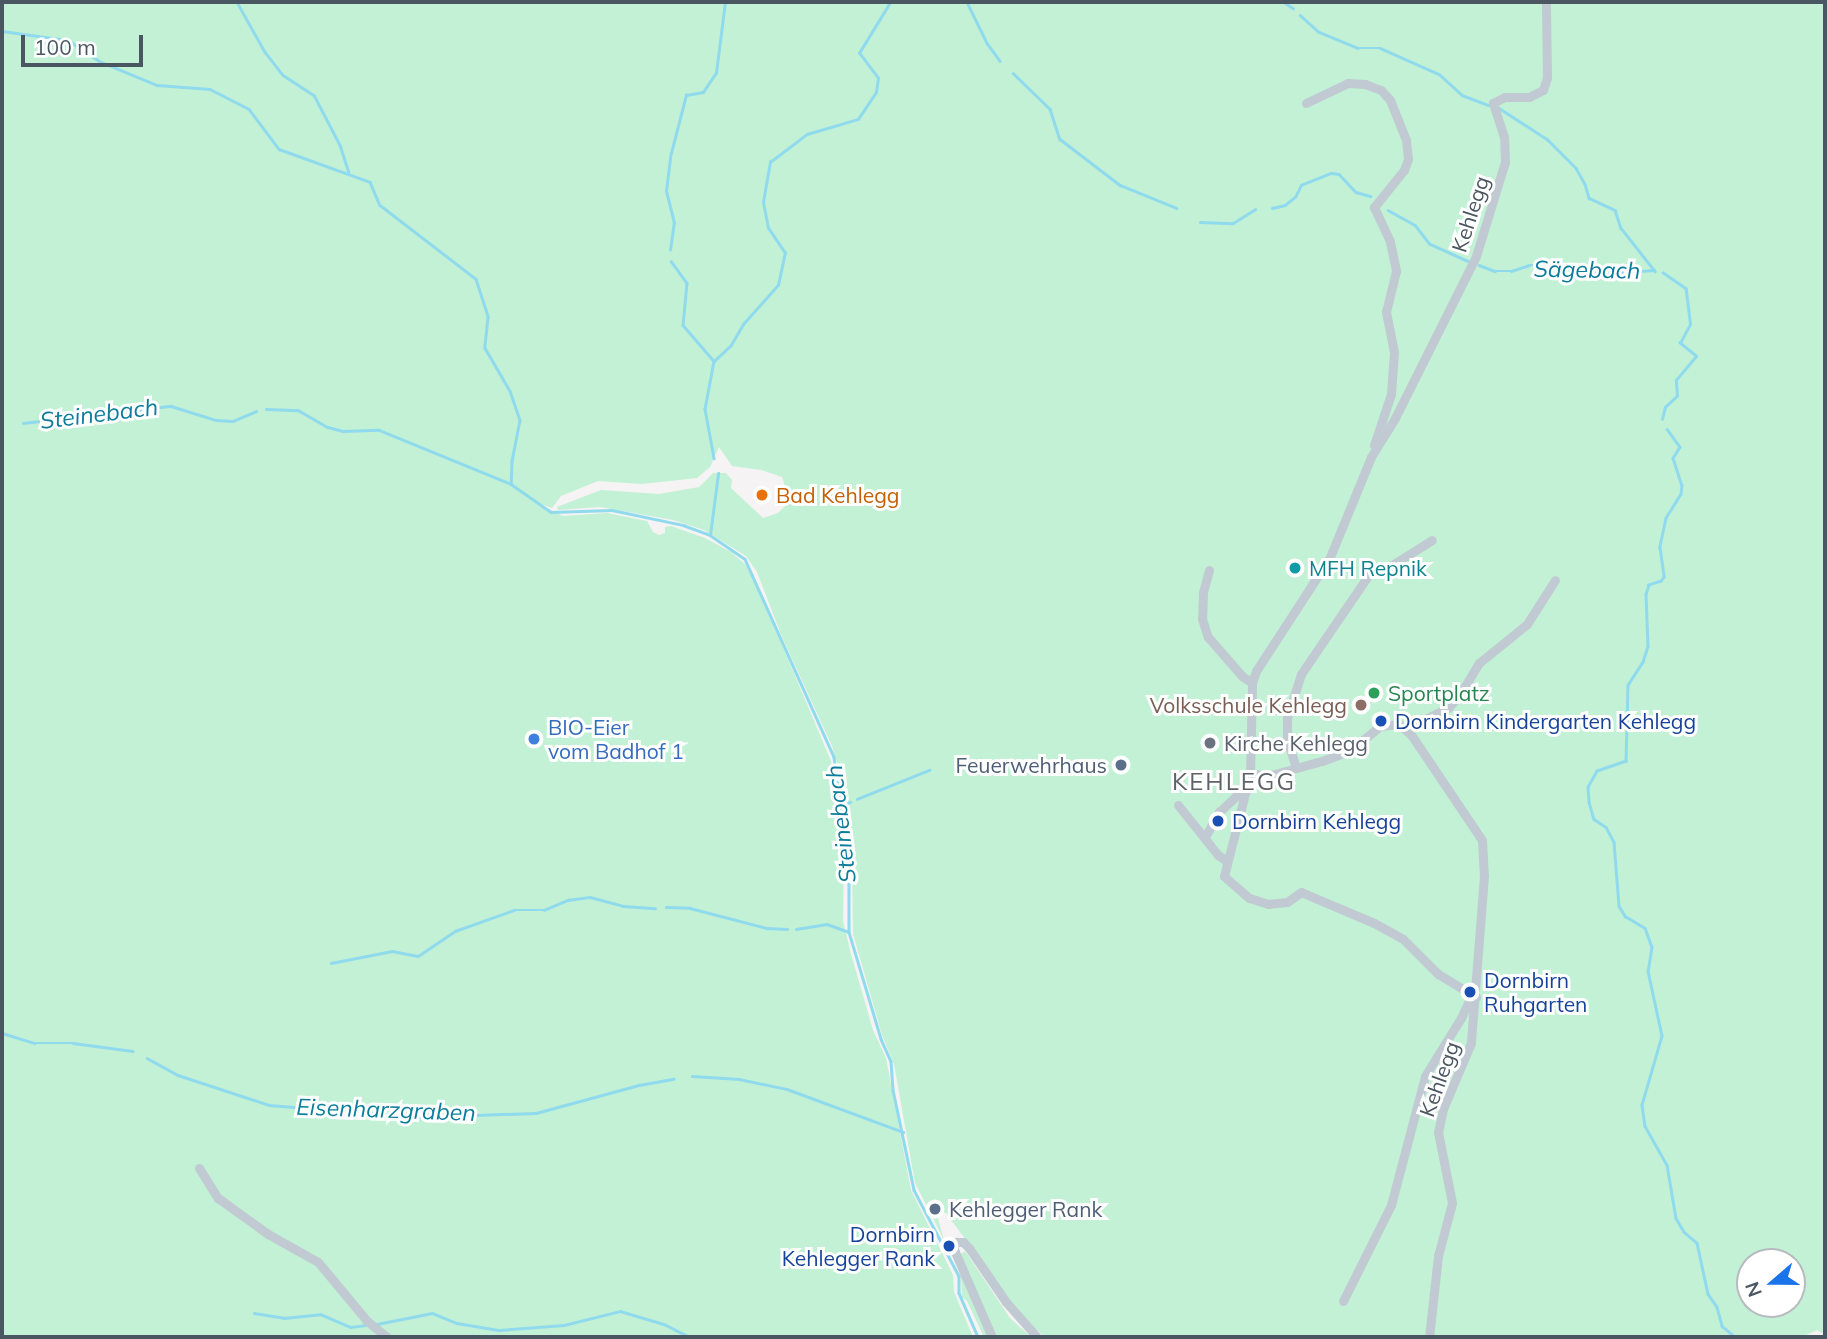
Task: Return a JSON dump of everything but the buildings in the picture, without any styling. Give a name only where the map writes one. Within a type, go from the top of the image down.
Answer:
[{"type":"street","name":"Kehlegg","points":[[1371,457],[1395,418],[1460,292],[1486,230],[1505,162],[1504,137],[1493,103],[1505,97],[1529,97],[1544,90],[1547,78],[1546,2]]},
{"type":"street","name":"Kehlegg","points":[[1227,861],[1239,828],[1250,774],[1252,683],[1261,661],[1330,556],[1371,457],[1391,394],[1394,352],[1386,312],[1396,271],[1390,242],[1374,207],[1404,170],[1408,159],[1406,140],[1390,100],[1381,90],[1365,84],[1348,83],[1306,103]]},
{"type":"street","points":[[1296,768],[1287,739],[1287,718],[1301,674],[1370,573],[1392,565],[1433,540]]},
{"type":"street","points":[[1209,570],[1203,593],[1202,619],[1208,637],[1242,676],[1252,683]]},
{"type":"street","points":[[1250,774],[1271,775],[1350,751],[1380,726],[1399,724],[1406,728],[1448,708],[1459,696],[1479,663],[1527,624],[1555,580]]},
{"type":"street","name":"Kehlegg","points":[[1406,728],[1482,840],[1484,876],[1469,1056],[1443,1109],[1438,1132],[1452,1203],[1438,1256],[1429,1337]]},
{"type":"street","points":[[1205,837],[1219,813],[1248,785]]},
{"type":"street","points":[[1178,805],[1227,861],[1224,876],[1249,898],[1279,905],[1301,892],[1358,915],[1403,939],[1438,974],[1473,997]]},
{"type":"street","name":"Kehlegg","points":[[1343,1301],[1391,1205],[1425,1076],[1473,997]]},
{"type":"street","points":[[200,1168],[218,1198],[268,1234],[318,1262],[367,1321],[387,1337]]},
{"type":"street","points":[[992,1337],[955,1252],[953,1246],[957,1242],[963,1242],[969,1248],[1006,1303],[1037,1337]]},
{"type":"green space","points":[[2,2],[1825,2],[1825,1335],[1817,1330],[1802,1337],[1045,1337],[1024,1319],[946,1213],[936,1211],[944,1240],[915,1183],[894,1064],[882,1035],[853,934],[852,867],[840,773],[832,746],[782,637],[757,572],[746,556],[704,530],[673,520],[600,507],[558,510],[557,507],[601,490],[659,494],[699,487],[713,473],[726,473],[732,480],[731,488],[763,518],[778,513],[790,501],[782,477],[761,470],[732,466],[719,447],[710,467],[697,478],[642,484],[598,481],[561,496],[552,508],[532,501],[563,516],[607,513],[647,521],[653,532],[659,535],[665,533],[665,527],[671,526],[705,538],[731,552],[745,564],[758,588],[831,761],[844,851],[843,921],[851,954],[873,1030],[886,1058],[911,1190],[953,1275],[954,1292],[973,1337],[2,1337]]},
{"type":"green space","points":[[965,1251],[1010,1318],[1031,1337],[984,1337],[967,1301],[962,1297],[960,1255]]},
{"type":"waterway","points":[[237,2],[265,52],[283,75],[314,95],[340,145],[349,172]]},
{"type":"waterway","points":[[670,250],[674,223],[666,191],[671,153],[686,95],[703,92],[716,73],[725,2]]},
{"type":"waterway","name":"Sägebach","points":[[967,2],[987,43],[1000,61]]},
{"type":"waterway","points":[[1284,2],[1293,8]]},
{"type":"waterway","points":[[714,361],[731,345],[743,324],[778,285],[785,253],[768,228],[763,202],[770,162],[807,134],[858,119],[876,92],[878,78],[859,53],[889,4]]},
{"type":"waterway","points":[[1300,15],[1319,32],[1358,48],[1380,48],[1439,74],[1462,95],[1488,105]]},
{"type":"waterway","name":"Steinebach","points":[[2,31],[68,40],[101,62],[157,85],[210,89],[249,109],[279,149],[370,182],[380,205],[476,279],[488,317],[485,348],[510,391],[520,420],[512,461],[511,484]]},
{"type":"waterway","name":"Sägebach","points":[[1013,73],[1050,109],[1060,139],[1120,185],[1177,208]]},
{"type":"waterway","points":[[1499,108],[1547,139],[1576,168],[1589,198],[1615,210],[1621,228],[1655,271]]},
{"type":"waterway","name":"Sägebach","points":[[1272,208],[1285,205],[1295,197],[1301,185],[1331,173],[1339,174],[1356,192],[1370,196]]},
{"type":"waterway","name":"Sägebach","points":[[1200,222],[1233,223],[1255,209]]},
{"type":"waterway","name":"Sägebach","points":[[1388,210],[1415,225],[1430,244],[1468,261]]},
{"type":"waterway","points":[[671,261],[687,283],[683,325],[714,361],[705,409],[714,458]]},
{"type":"waterway","name":"Sägebach","points":[[1479,265],[1495,271],[1511,271],[1529,265],[1547,265],[1600,274],[1654,270]]},
{"type":"waterway","points":[[1662,419],[1665,407],[1677,396],[1676,380],[1696,356],[1680,343],[1690,324],[1686,289],[1663,273]]},
{"type":"waterway","name":"Steinebach","points":[[23,423],[171,406],[216,420],[233,421],[256,411]]},
{"type":"waterway","name":"Steinebach","points":[[266,409],[298,410],[328,427],[343,431],[379,430],[511,484],[551,512],[612,510],[683,525],[710,535],[745,559],[834,757],[849,859],[849,932],[881,1039],[891,1061],[893,1090],[914,1190],[959,1276],[959,1293],[978,1337]]},
{"type":"waterway","points":[[1667,429],[1680,447],[1673,458],[1682,485],[1681,494],[1666,518],[1660,547],[1664,577],[1661,581],[1649,585],[1646,594],[1648,646],[1643,662],[1628,685],[1626,761],[1597,771],[1588,787],[1589,802],[1594,819],[1606,827],[1614,842],[1619,906],[1625,916],[1645,928],[1652,947],[1648,971],[1662,1036],[1642,1105],[1645,1126],[1667,1165],[1676,1218],[1684,1232],[1697,1243],[1708,1294],[1717,1307],[1722,1326],[1735,1337]]},
{"type":"waterway","points":[[710,535],[718,474]]},
{"type":"waterway","points":[[857,799],[929,770]]},
{"type":"waterway","points":[[841,806],[850,802]]},
{"type":"waterway","points":[[331,963],[392,951],[418,956],[455,931],[514,910],[544,910],[568,900],[590,897],[623,906],[655,908]]},
{"type":"waterway","points":[[666,907],[690,908],[767,928],[787,929]]},
{"type":"waterway","points":[[796,929],[827,924],[849,932]]},
{"type":"waterway","name":"Eisenharzgraben","points":[[2,1033],[34,1043],[73,1043],[132,1051]]},
{"type":"waterway","name":"Eisenharzgraben","points":[[147,1058],[178,1075],[269,1105],[420,1117],[536,1113],[639,1085],[673,1079]]},
{"type":"waterway","name":"Eisenharzgraben","points":[[692,1076],[739,1079],[787,1089],[903,1132]]},
{"type":"waterway","points":[[377,1324],[432,1313],[457,1323],[499,1330],[564,1325],[620,1311],[664,1324],[689,1337]]},
{"type":"waterway","points":[[254,1313],[284,1318],[320,1314],[350,1327],[367,1325]]},
{"type":"place","name":"Bad Kehlegg","points":[[762,495]]},
{"type":"place","name":"MFH Repnik","points":[[1295,568]]},
{"type":"place","name":"Sportplatz","points":[[1374,693]]},
{"type":"place","name":"Volksschule Kehlegg","points":[[1361,705]]},
{"type":"place","name":"Dornbirn Kindergarten Kehlegg","points":[[1381,721]]},
{"type":"place","name":"BIO-Eier vom Badhof 1","points":[[534,739]]},
{"type":"place","name":"Kirche Kehlegg","points":[[1210,743]]},
{"type":"place","name":"Feuerwehrhaus","points":[[1121,765]]},
{"type":"place","name":"Dornbirn Kehlegg","points":[[1218,821]]},
{"type":"place","name":"Dornbirn Ruhgarten","points":[[1470,992]]},
{"type":"place","name":"Kehlegger Rank","points":[[935,1209]]},
{"type":"place","name":"Dornbirn Kehlegger Rank","points":[[949,1246]]},
{"type":"district","name":"KEHLEGG","points":[[1234,782]]}]
